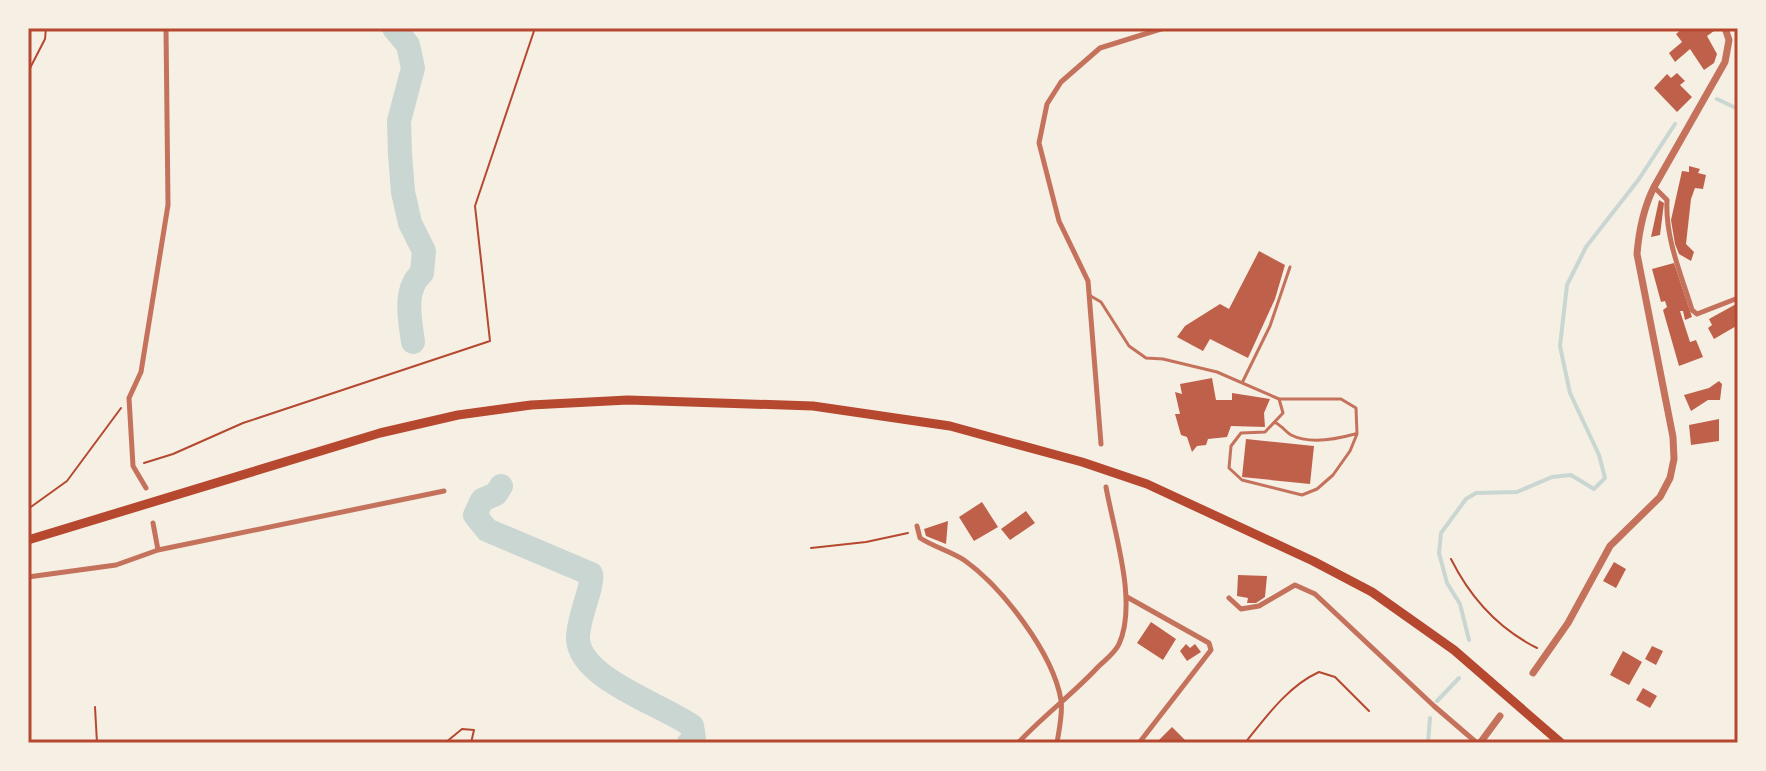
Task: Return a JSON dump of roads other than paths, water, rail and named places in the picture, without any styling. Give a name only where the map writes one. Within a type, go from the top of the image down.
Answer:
[{"type":"highway","points":[[28,540],[380,433],[458,415],[531,405],[628,400],[813,406],[950,426],[1082,462],[1147,484],[1313,561],[1372,592],[1454,650],[1561,743]]},
{"type":"street","points":[[146,488],[133,466],[129,398],[141,372],[168,205],[166,28]]},
{"type":"street","points":[[1101,444],[1088,281],[1059,221],[1039,143],[1047,104],[1061,82],[1100,48],[1164,28]]},
{"type":"street","points":[[1533,673],[1568,623],[1610,546],[1660,497],[1670,478],[1674,459],[1673,437],[1637,254],[1645,206],[1725,62],[1729,40],[1725,28]]},
{"type":"street","points":[[1654,187],[1667,200],[1670,241],[1692,310],[1697,314],[1708,312],[1738,298]]},
{"type":"street","points":[[1018,743],[1118,647],[1127,616],[1127,597],[1106,487]]},
{"type":"street","points":[[28,577],[116,565],[158,550],[444,491]]},
{"type":"street","points":[[153,523],[158,550]]},
{"type":"street","points":[[917,526],[920,538],[960,557],[1000,592],[1019,615],[1041,653],[1061,702],[1057,743]]},
{"type":"street","points":[[1229,598],[1241,609],[1259,606],[1295,585],[1315,594],[1434,706],[1479,743],[1500,716]]},
{"type":"street","points":[[1127,597],[1209,643],[1211,650],[1139,743]]},
{"type":"lane","points":[[1242,383],[1270,326],[1290,267]]},
{"type":"lane","points":[[1089,295],[1101,302],[1129,346],[1146,358],[1209,370],[1279,399],[1341,399],[1356,408],[1357,434],[1350,451],[1333,475],[1317,489],[1302,495],[1242,480],[1229,468],[1231,446],[1241,433],[1265,432],[1276,423],[1283,413],[1279,399]]},
{"type":"lane","points":[[1276,423],[1292,435],[1310,439],[1333,440],[1357,434]]},
{"type":"waterway","points":[[394,28],[408,45],[413,68],[399,121],[403,192],[410,223],[424,251],[422,273],[410,296],[413,342]]},
{"type":"waterway","points":[[1717,99],[1738,109]]},
{"type":"waterway","points":[[1469,640],[1460,604],[1447,583],[1439,553],[1441,533],[1466,499],[1476,493],[1517,492],[1552,477],[1571,475],[1594,489],[1605,478],[1599,455],[1570,393],[1560,346],[1567,285],[1586,247],[1639,179],[1675,124]]},
{"type":"waterway","points":[[501,486],[496,494],[482,500],[475,515],[487,530],[591,574],[578,631],[582,653],[607,679],[692,726],[694,738],[689,743]]},
{"type":"waterway","points":[[1437,701],[1459,678]]},
{"type":"waterway","points":[[1428,743],[1430,718]]}]
